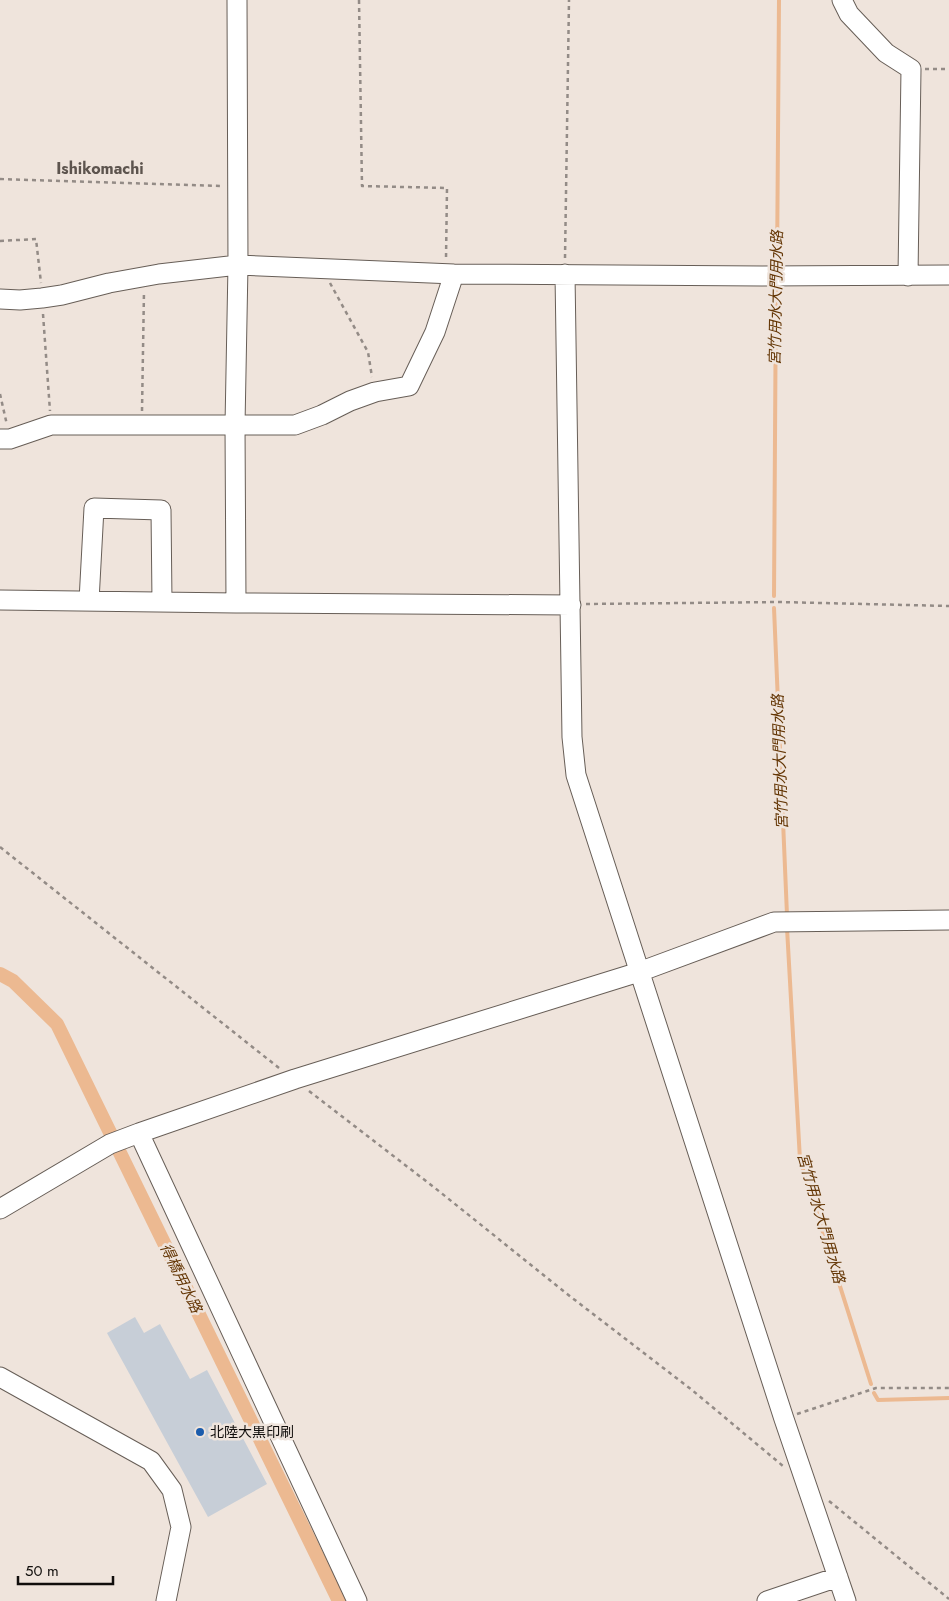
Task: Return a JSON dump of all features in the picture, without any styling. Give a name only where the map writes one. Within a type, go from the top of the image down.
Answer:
[{"type":"street","points":[[236,603],[237,0]]},
{"type":"street","points":[[842,0],[849,14],[886,53],[911,69],[908,276]]},
{"type":"street","points":[[0,299],[42,298],[144,277],[238,265],[450,274],[949,275]]},
{"type":"street","points":[[5,439],[51,425],[295,425],[375,392],[409,386],[435,332],[450,274]]},
{"type":"street","points":[[565,274],[572,737],[576,775],[784,1419],[846,1601]]},
{"type":"street","points":[[89,601],[94,508],[161,510],[162,602]]},
{"type":"street","points":[[0,600],[571,605]]},
{"type":"street","points":[[0,1209],[124,1139],[294,1080],[639,972],[774,922],[949,920]]},
{"type":"street","points":[[124,1139],[357,1601]]},
{"type":"street","points":[[0,1377],[151,1461],[172,1490],[181,1527],[166,1601]]},
{"type":"street","points":[[767,1601],[838,1577]]},
{"type":"path","points":[[358,0],[362,186],[447,188],[450,274]]},
{"type":"path","points":[[565,274],[570,0]]},
{"type":"path","points":[[911,69],[949,69]]},
{"type":"path","points":[[0,179],[237,186]]},
{"type":"path","points":[[0,241],[36,239],[51,425]]},
{"type":"path","points":[[322,269],[368,352],[375,392]]},
{"type":"path","points":[[142,425],[144,277]]},
{"type":"path","points":[[0,394],[5,439]]},
{"type":"path","points":[[571,605],[778,602],[949,606]]},
{"type":"path","points":[[0,847],[294,1080],[435,1188],[571,1298],[692,1390],[786,1468]]},
{"type":"path","points":[[784,1419],[876,1388],[949,1388]]},
{"type":"path","points":[[827,1500],[949,1599]]},
{"type":"building","name":"北陸大黒印刷","points":[[135,1317],[144,1333],[160,1324],[190,1379],[207,1370],[267,1484],[208,1517],[107,1333]]},
{"type":"waterway","name":"宮竹用水大門用水路","points":[[777,272],[779,0]]},
{"type":"waterway","name":"宮竹用水大門用水路","points":[[774,596],[776,281]]},
{"type":"waterway","name":"宮竹用水大門用水路","points":[[774,608],[787,915]]},
{"type":"waterway","name":"宮竹用水大門用水路","points":[[787,928],[800,1160],[871,1384]]},
{"type":"waterway","name":"得橋用水路","points":[[0,974],[13,981],[57,1024],[339,1601]]},
{"type":"waterway","name":"宮竹用水大門用水路","points":[[874,1393],[878,1400],[949,1398]]},
{"type":"place","name":"北陸大黒印刷","points":[[200,1432]]},
{"type":"district","name":"Ishikomachi","points":[[100,168]]}]
